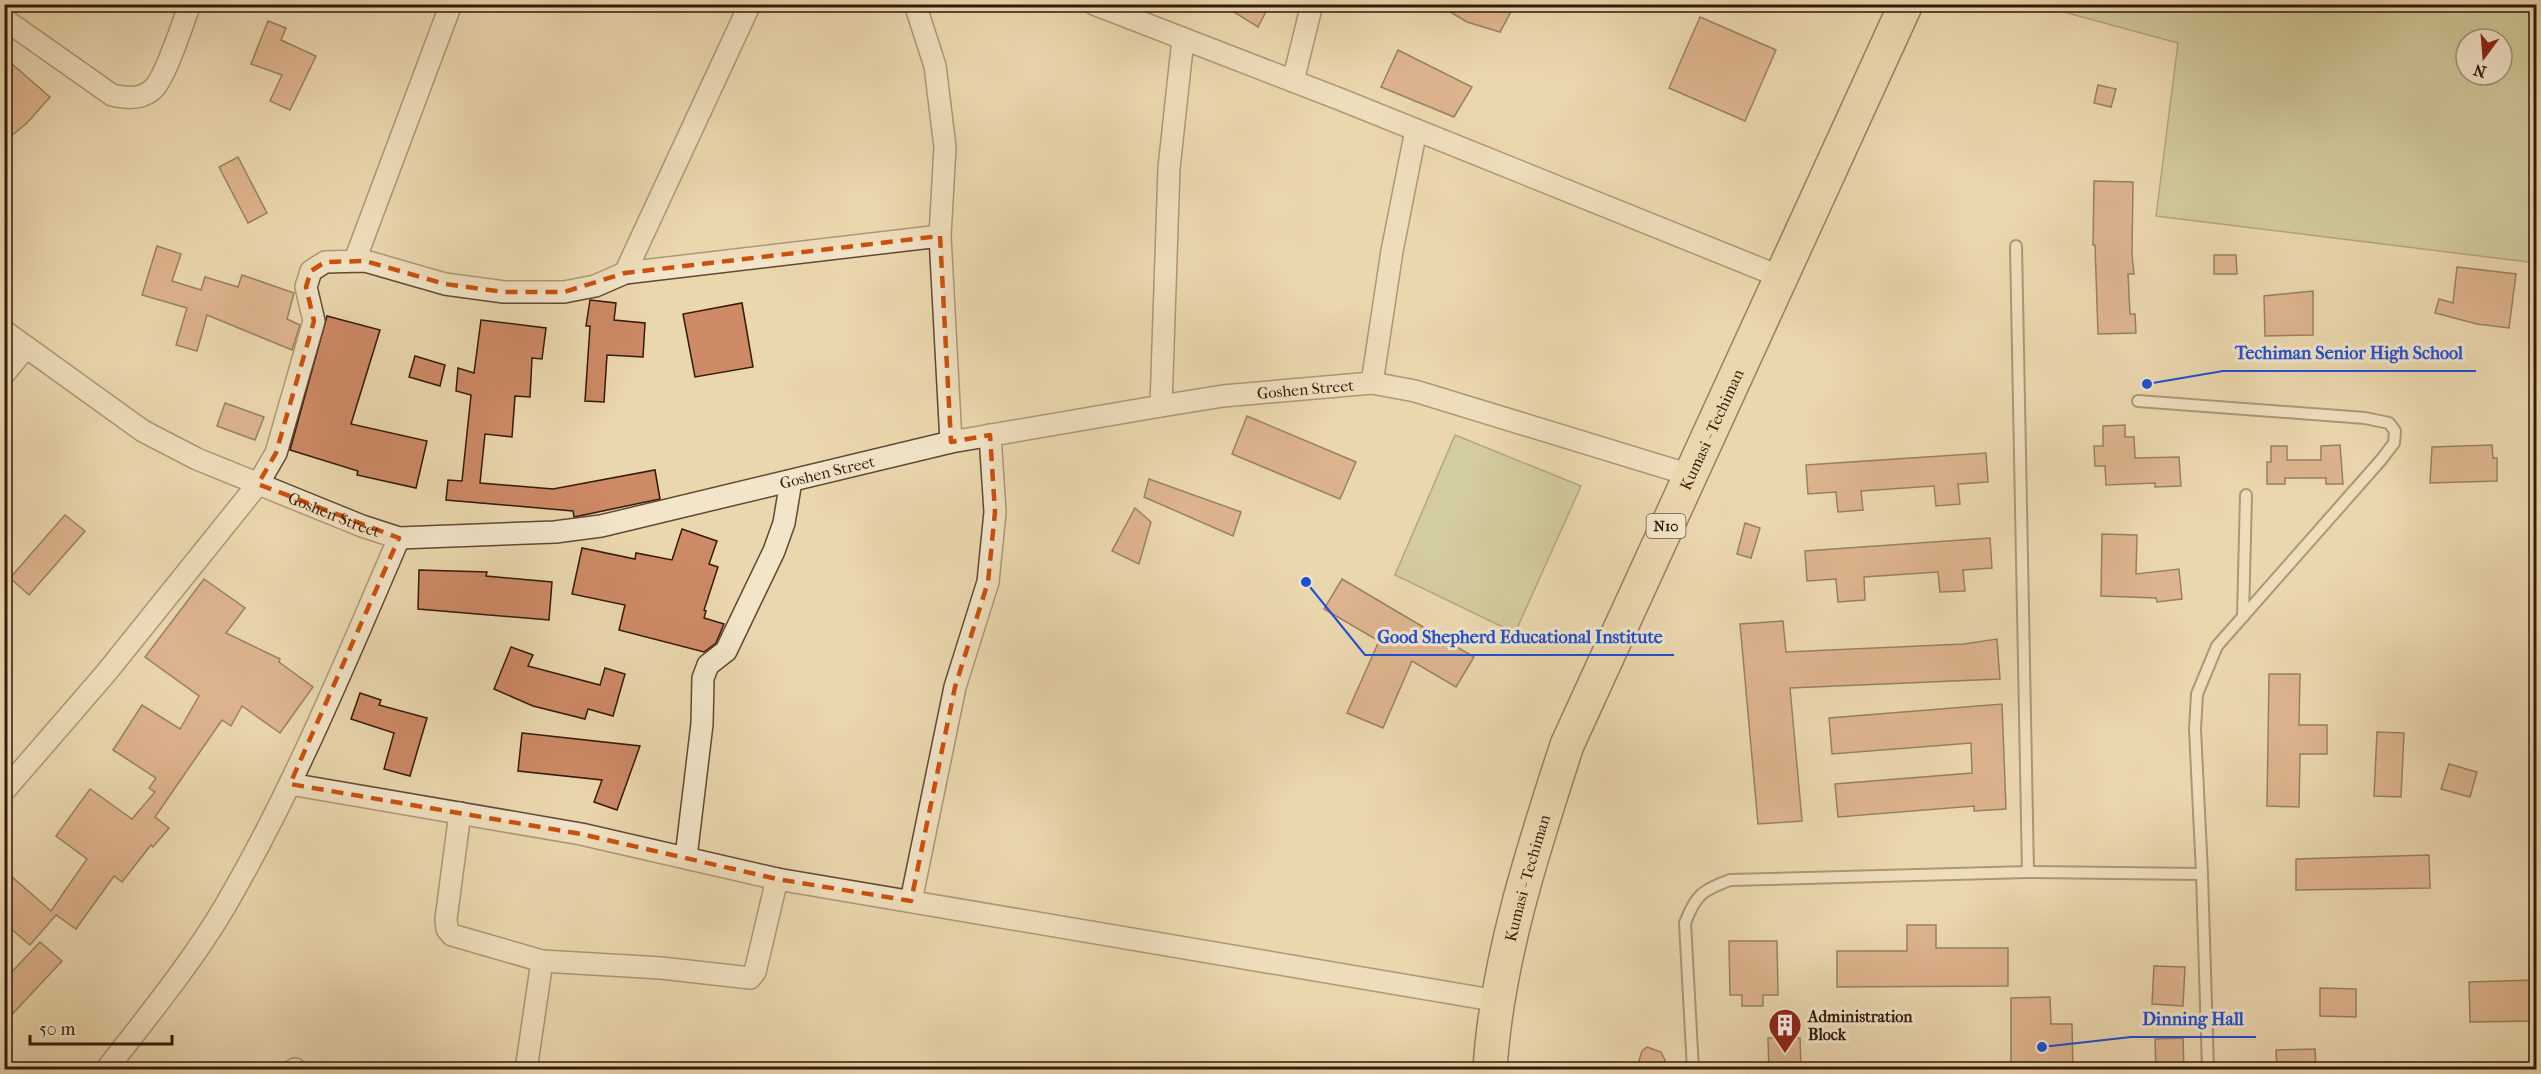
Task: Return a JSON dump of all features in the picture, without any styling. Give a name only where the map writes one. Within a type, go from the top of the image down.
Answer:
[{"type":"highway","name":"Kumasi - Techiman","points":[[1490,1070],[1498,1001],[1541,826],[1567,745],[1906,4]]},
{"type":"street","points":[[4,19],[112,95],[132,99],[153,90],[166,66],[190,4]]},
{"type":"street","points":[[355,260],[451,4]]},
{"type":"street","points":[[625,273],[750,4]]},
{"type":"street","points":[[915,4],[935,66],[945,147],[940,236],[951,442]]},
{"type":"street","points":[[1094,4],[1293,81],[1781,277]]},
{"type":"street","points":[[1293,81],[1312,4]]},
{"type":"street","points":[[1161,406],[1169,168],[1183,39]]},
{"type":"street","points":[[1372,383],[1392,251],[1416,130]]},
{"type":"street","points":[[4,791],[106,673],[258,484],[276,453],[314,321],[306,287],[311,271],[325,262],[355,260],[400,270],[445,284],[504,292],[564,292],[595,286],[625,273],[940,236]]},
{"type":"street","name":"Goshen Street","points":[[4,331],[143,431],[197,459],[399,538],[555,532],[601,526],[951,442],[1223,396],[1372,383],[1415,391],[1690,475]]},
{"type":"street","points":[[4,374],[26,347]]},
{"type":"street","points":[[911,901],[955,687],[988,582],[994,512],[990,435]]},
{"type":"street","points":[[686,857],[702,724],[703,678],[708,666],[726,651],[774,551],[784,523],[791,481]]},
{"type":"street","points":[[106,1070],[164,996],[223,909],[290,784],[399,538]]},
{"type":"street","points":[[290,784],[581,834],[777,879],[1498,1001]]},
{"type":"street","points":[[460,813],[447,929],[452,935],[542,961],[750,978],[755,972],[777,879]]},
{"type":"street","points":[[526,1070],[542,961]]},
{"type":"lane","points":[[2016,246],[2028,872]]},
{"type":"lane","points":[[2138,401],[2365,418],[2389,423],[2395,431],[2394,443],[2381,460],[2217,646],[2197,694],[2195,729],[2208,1070]]},
{"type":"lane","points":[[2243,617],[2246,495]]},
{"type":"lane","points":[[1693,1070],[1685,923],[1693,904],[1705,889],[1731,880],[2028,872],[2202,874]]},
{"type":"highlighted area","points":[[940,236],[951,442],[990,435],[995,512],[988,582],[955,687],[911,901],[777,879],[581,834],[290,784],[399,538],[258,484],[276,453],[314,321],[306,287],[311,271],[325,262],[365,261],[445,284],[504,292],[564,292],[625,273]]},
{"type":"green space","points":[[2038,5],[2536,5],[2536,263],[2156,216],[2178,43]]},
{"type":"green space","points":[[1455,435],[1581,486],[1515,633],[1395,575]]},
{"type":"building","points":[[1221,4],[1270,4],[1258,27]]},
{"type":"building","points":[[1437,4],[1515,4],[1500,32],[1467,22]]},
{"type":"building","points":[[1700,17],[1776,50],[1745,121],[1669,88]]},
{"type":"building","points":[[268,21],[286,28],[281,40],[316,56],[290,110],[270,101],[282,75],[251,64]]},
{"type":"building","points":[[1398,50],[1472,87],[1454,117],[1381,87]]},
{"type":"building","points":[[4,57],[50,97],[27,123],[4,142]]},
{"type":"building","points":[[2098,85],[2116,89],[2111,107],[2094,103]]},
{"type":"building","points":[[238,157],[267,213],[248,223],[219,167]]},
{"type":"building","points":[[2094,181],[2133,182],[2134,274],[2128,274],[2130,314],[2135,314],[2136,333],[2098,334],[2095,245],[2093,245]]},
{"type":"building","points":[[157,246],[181,254],[172,281],[201,290],[205,277],[238,287],[242,275],[294,293],[287,319],[300,325],[292,350],[207,315],[197,351],[176,345],[187,308],[142,295]]},
{"type":"building","points":[[2214,255],[2236,255],[2237,274],[2214,274]]},
{"type":"building","points":[[2457,267],[2516,274],[2509,328],[2477,324],[2435,313],[2439,299],[2453,303]]},
{"type":"building","points":[[2313,291],[2313,335],[2265,336],[2264,296]]},
{"type":"building","points":[[590,300],[616,303],[614,320],[645,323],[643,357],[607,355],[604,402],[585,401],[590,326],[586,326]]},
{"type":"building","points":[[742,303],[753,367],[695,377],[683,314]]},
{"type":"building","points":[[327,316],[380,330],[351,424],[427,441],[416,488],[357,475],[358,471],[290,450]]},
{"type":"building","points":[[481,320],[546,328],[542,359],[532,358],[530,397],[515,396],[512,437],[485,434],[480,483],[553,489],[655,470],[660,499],[574,517],[573,511],[446,500],[448,480],[462,481],[471,395],[456,391],[458,368],[474,373]]},
{"type":"building","points":[[415,356],[445,365],[440,386],[409,377]]},
{"type":"building","points":[[225,403],[264,417],[255,440],[217,426]]},
{"type":"building","points":[[1247,416],[1356,462],[1340,499],[1232,454]]},
{"type":"building","points":[[2125,425],[2125,437],[2134,437],[2135,458],[2179,457],[2181,486],[2155,487],[2155,483],[2106,485],[2105,466],[2095,466],[2094,446],[2103,446],[2103,426]]},
{"type":"building","points":[[2340,445],[2343,484],[2326,484],[2326,478],[2285,478],[2285,484],[2267,484],[2267,462],[2271,462],[2271,446],[2287,446],[2287,460],[2321,460],[2321,446]]},
{"type":"building","points":[[2492,445],[2493,458],[2497,458],[2497,481],[2430,483],[2432,447]]},
{"type":"building","points":[[1986,453],[1988,482],[1958,484],[1960,504],[1936,506],[1934,486],[1861,491],[1863,510],[1838,512],[1836,492],[1808,494],[1806,465]]},
{"type":"building","points":[[1149,479],[1241,512],[1233,536],[1144,497]]},
{"type":"building","points":[[1135,508],[1151,522],[1139,564],[1112,551]]},
{"type":"building","points":[[65,515],[85,531],[29,595],[10,578]]},
{"type":"building","points":[[1745,523],[1760,528],[1751,558],[1737,554]]},
{"type":"building","points":[[682,529],[717,541],[709,564],[718,567],[704,610],[706,611],[704,618],[724,624],[716,643],[704,652],[619,630],[625,605],[572,594],[582,548],[635,559],[636,553],[672,560]]},
{"type":"building","points":[[2102,534],[2137,535],[2136,574],[2179,569],[2182,599],[2157,602],[2156,598],[2101,596]]},
{"type":"building","points":[[1990,538],[1992,568],[1963,570],[1965,591],[1940,592],[1938,572],[1864,577],[1865,600],[1838,602],[1836,579],[1807,581],[1805,551]]},
{"type":"building","points":[[419,570],[487,572],[486,576],[552,582],[549,620],[418,609]]},
{"type":"building","points":[[204,579],[245,608],[226,633],[280,659],[279,662],[313,687],[280,733],[242,706],[231,726],[222,720],[155,817],[169,828],[153,847],[151,845],[122,882],[114,876],[76,929],[56,915],[30,945],[4,923],[4,870],[51,911],[87,859],[56,836],[90,789],[132,819],[155,792],[149,788],[156,778],[113,750],[142,705],[180,729],[199,696],[145,657]]},
{"type":"building","points":[[1342,579],[1474,657],[1456,687],[1412,661],[1383,728],[1347,713],[1379,641],[1324,609]]},
{"type":"building","points":[[1783,621],[1786,652],[1964,644],[1997,639],[2000,679],[1790,688],[1802,821],[1758,824],[1740,624]]},
{"type":"building","points":[[511,647],[533,655],[528,666],[600,685],[605,668],[625,674],[613,716],[588,709],[585,719],[533,706],[494,689]]},
{"type":"building","points":[[2269,674],[2300,674],[2299,725],[2327,725],[2327,754],[2300,754],[2299,807],[2267,806]]},
{"type":"building","points":[[360,693],[381,700],[379,705],[427,718],[410,776],[384,769],[394,733],[351,719]]},
{"type":"building","points":[[2002,704],[2006,809],[1974,811],[1974,806],[1838,817],[1835,784],[1972,773],[1971,743],[1832,754],[1829,718]]},
{"type":"building","points":[[2377,732],[2404,733],[2401,797],[2374,796]]},
{"type":"building","points":[[522,733],[640,746],[617,810],[594,802],[602,780],[518,771]]},
{"type":"building","points":[[2449,764],[2477,772],[2470,797],[2441,789]]},
{"type":"building","points":[[2429,855],[2430,888],[2296,890],[2296,859]]},
{"type":"building","points":[[1907,925],[1936,925],[1936,948],[2008,948],[2008,986],[1837,987],[1837,951],[1907,951]]},
{"type":"building","points":[[1729,941],[1777,941],[1778,995],[1763,995],[1763,1006],[1742,1006],[1742,995],[1730,995]]},
{"type":"building","points":[[40,942],[62,961],[4,1023],[4,980]]},
{"type":"building","points":[[2154,966],[2185,967],[2183,1006],[2152,1004]]},
{"type":"building","points":[[2536,980],[2536,1021],[2470,1022],[2469,982]]},
{"type":"building","points":[[2320,988],[2356,989],[2356,1017],[2320,1016]]},
{"type":"building","points":[[2050,997],[2051,1024],[2072,1024],[2073,1070],[2011,1070],[2011,998]]},
{"type":"building","name":"Administration Block","points":[[1768,1038],[1800,1038],[1801,1070],[1769,1070]]},
{"type":"building","points":[[2183,1038],[2184,1070],[2156,1070],[2155,1039]]},
{"type":"building","points":[[1647,1047],[1661,1052],[1665,1060],[1662,1070],[1636,1070],[1642,1051]]},
{"type":"building","points":[[2315,1049],[2316,1070],[2277,1070],[2276,1050]]},
{"type":"place","name":"Techiman Senior High School","points":[[2147,384]]},
{"type":"place","name":"Good Shepherd Educational Institute","points":[[1306,582]]},
{"type":"place","name":"Dinning Hall","points":[[2042,1047]]},
{"type":"place","name":"Administration Block","points":[[1785,1054]]}]
